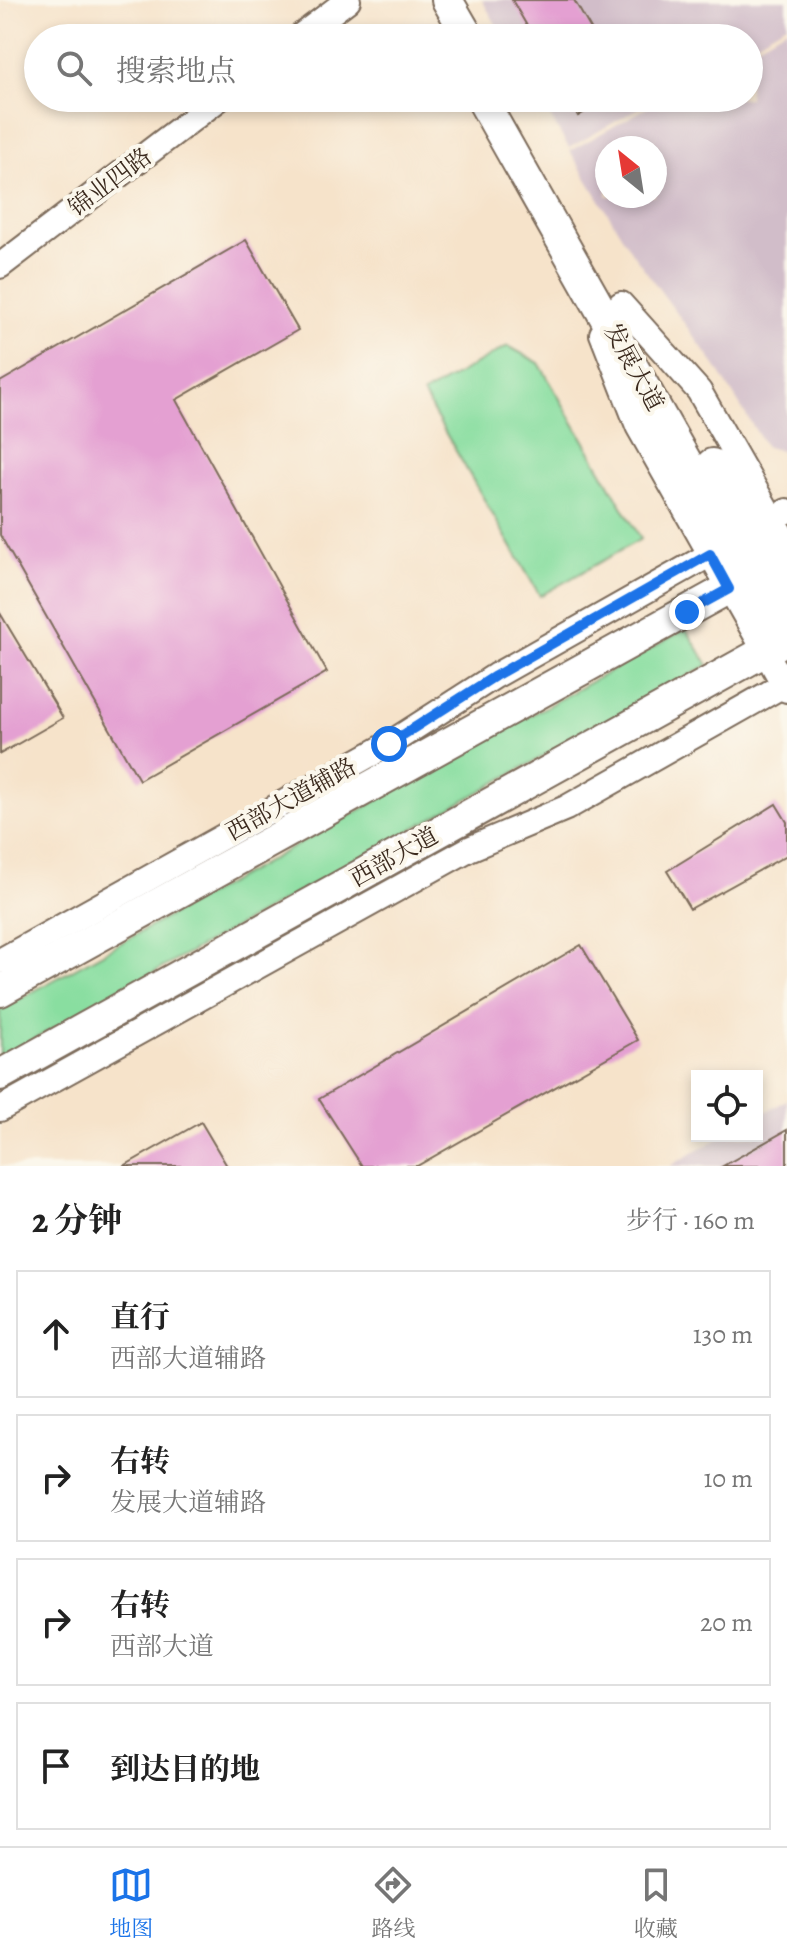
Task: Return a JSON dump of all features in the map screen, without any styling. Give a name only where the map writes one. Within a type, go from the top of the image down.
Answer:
[{"type":"main road","points":[[426,0],[440,24]]},
{"type":"main road","points":[[447,0],[461,24]]},
{"type":"main road","name":"发展大道","points":[[489,112],[575,264],[750,531]]},
{"type":"main road","name":"发展大道","points":[[511,112],[750,531],[765,567],[780,642]]},
{"type":"main road","points":[[0,991],[765,567]]},
{"type":"main road","name":"发展大道","points":[[765,567],[787,594]]},
{"type":"main road","name":"西部大道","points":[[0,1075],[780,642]]},
{"type":"street","points":[[316,24],[348,0]]},
{"type":"street","name":"锦业四路","points":[[0,266],[202,112]]},
{"type":"street","points":[[750,531],[765,567]]},
{"type":"street","name":"西部大道辅路","points":[[0,961],[389,744],[495,676],[750,531]]},
{"type":"street","points":[[0,1109],[469,849],[566,808],[786,686],[780,642]]},
{"type":"shaded area","points":[[482,0],[787,0],[787,24],[763,38],[763,24],[496,24]]},
{"type":"shaded area","points":[[787,28],[787,452],[766,447],[715,365],[631,251],[605,208],[667,208],[667,136],[597,136],[639,112],[763,112],[763,42]]},
{"type":"shaded area","points":[[547,112],[632,112],[569,148]]},
{"type":"shaded area","points":[[595,137],[595,192],[570,151]]},
{"type":"shaded area","points":[[787,1100],[787,1166],[670,1166],[712,1142],[763,1142],[763,1114]]},
{"type":"green space","points":[[508,346],[539,363],[641,539],[540,596],[423,394]]},
{"type":"green space","points":[[686,629],[708,665],[0,1058],[0,1010]]},
{"type":"building","points":[[512,0],[574,0],[588,24],[526,24]]},
{"type":"building","points":[[246,240],[298,330],[176,400],[327,672],[139,780],[0,535],[0,382]]},
{"type":"building","points":[[0,613],[63,718],[0,754]]},
{"type":"building","points":[[776,804],[787,822],[787,855],[690,909],[667,871]]},
{"type":"building","points":[[581,945],[638,1040],[417,1166],[362,1166],[319,1099]]},
{"type":"building","points":[[201,1122],[227,1166],[124,1166]]},
{"type":"building","points":[[787,1130],[787,1166],[723,1166]]},
{"type":"route","points":[[389,744],[495,676],[710,554],[729,589],[687,612]]}]
